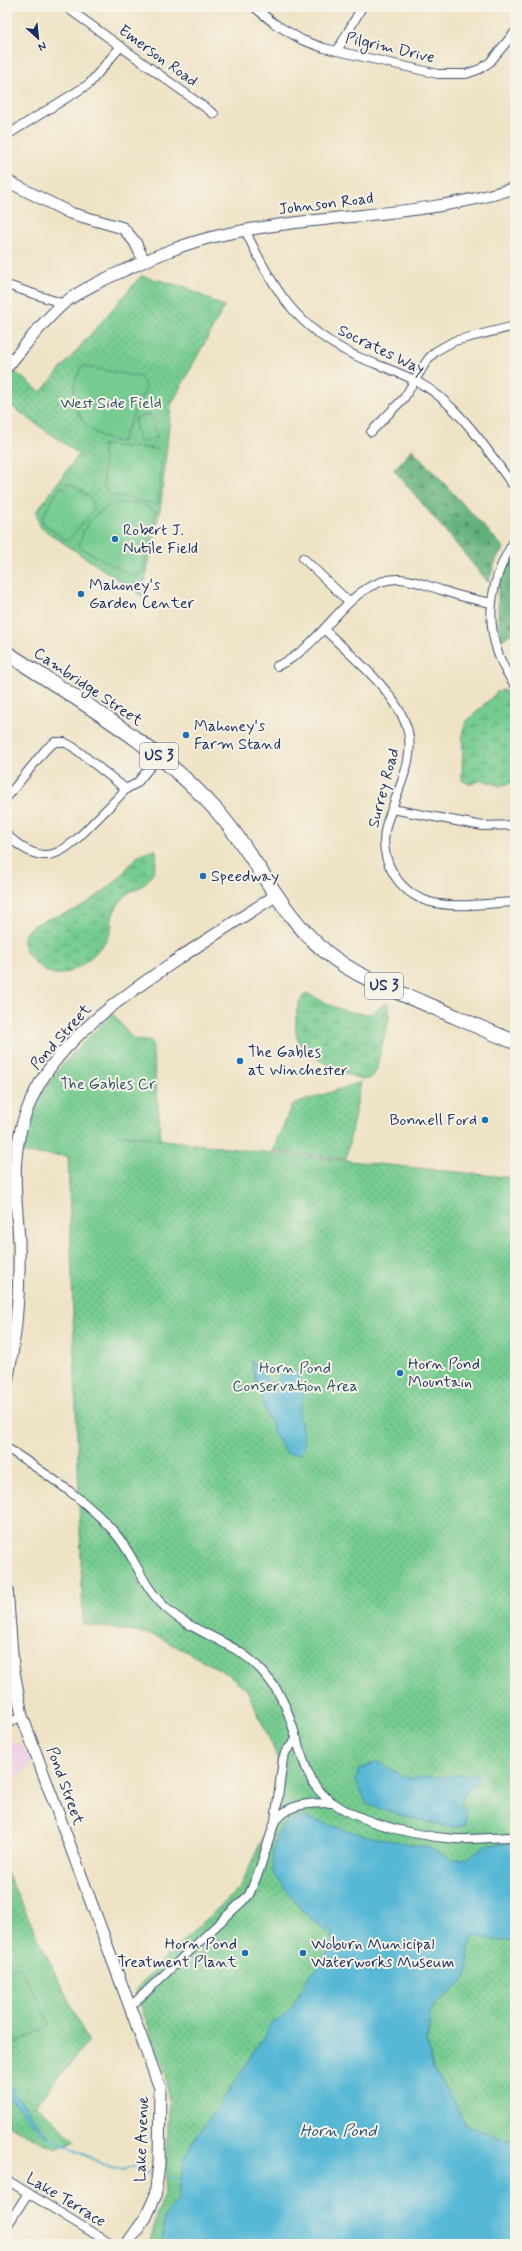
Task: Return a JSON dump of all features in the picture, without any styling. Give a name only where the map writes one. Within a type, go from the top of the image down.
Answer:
[{"type":"highway","name":"Cambridge Street","points":[[7,653],[95,711],[158,756],[201,794],[225,819],[247,849],[277,895],[313,940],[346,966],[378,983],[515,1042]]},
{"type":"street","name":"Emerson Road","points":[[66,7],[214,114]]},
{"type":"street","name":"Pilgrim Drive","points":[[254,7],[275,24],[302,40],[337,51],[438,74],[466,74],[480,69],[490,62],[515,32]]},
{"type":"street","points":[[337,51],[362,7]]},
{"type":"street","points":[[7,135],[84,88],[98,75],[121,46]]},
{"type":"street","points":[[7,181],[70,213],[123,228],[135,242],[144,261]]},
{"type":"street","name":"Johnson Road","points":[[7,367],[64,304],[86,289],[144,261],[192,242],[245,230],[446,204],[489,196],[515,188]]},
{"type":"street","name":"Socrates Way","points":[[245,230],[271,281],[292,310],[314,331],[356,356],[415,382],[440,396],[473,431],[515,488]]},
{"type":"street","points":[[7,285],[64,304]]},
{"type":"street","points":[[371,432],[404,398],[428,359],[446,345],[515,326]]},
{"type":"street","points":[[515,540],[499,568],[492,604],[493,634],[499,659],[515,685]]},
{"type":"street","points":[[303,558],[349,602]]},
{"type":"street","points":[[277,666],[295,657],[325,630],[349,602],[363,590],[376,583],[401,579],[492,604]]},
{"type":"street","name":"Surrey Road","points":[[325,630],[389,695],[401,713],[408,731],[410,744],[408,762],[386,826],[386,855],[394,875],[401,886],[414,896],[431,902],[457,905],[515,902]]},
{"type":"street","points":[[7,797],[46,749],[55,742],[64,742],[73,747],[126,789]]},
{"type":"street","points":[[7,834],[20,844],[38,854],[50,856],[60,853],[69,847],[126,789],[138,783],[158,756]]},
{"type":"street","points":[[392,809],[483,826],[515,825]]},
{"type":"street","name":"Pond Street","points":[[7,1382],[17,1327],[19,1295],[16,1160],[23,1123],[37,1090],[53,1065],[68,1048],[117,1002],[161,970],[277,895]]},
{"type":"street","points":[[7,1448],[51,1478],[94,1512],[115,1533],[152,1593],[164,1607],[179,1620],[239,1651],[261,1669],[282,1697],[313,1783],[332,1803],[364,1818],[416,1834],[459,1839],[515,1837]]},
{"type":"street","name":"Pond Street","points":[[7,1589],[10,1664],[22,1716],[124,1986]]},
{"type":"street","points":[[7,1724],[22,1716]]},
{"type":"street","points":[[131,2006],[249,1895],[254,1887],[275,1821],[283,1758],[286,1751],[297,1738]]},
{"type":"street","points":[[275,1821],[282,1813],[296,1806],[332,1803]]},
{"type":"street","name":"Lake Avenue","points":[[124,1986],[156,2077],[160,2095],[158,2164],[155,2197],[146,2217],[127,2244]]},
{"type":"street","name":"Lake Terrace","points":[[7,2180],[111,2244]]},
{"type":"street","points":[[7,2226],[28,2193]]},
{"type":"shaded area","points":[[7,1740],[17,1743],[25,1750],[32,1762],[7,1790]]},
{"type":"green space","name":"West Side Field","points":[[141,276],[186,287],[224,307],[171,405],[161,504],[142,596],[40,527],[36,512],[79,454],[7,403],[7,377],[13,370],[41,392]]},
{"type":"green space","points":[[82,366],[140,377],[146,387],[121,442],[102,437],[94,432],[81,418],[74,400],[74,387]]},
{"type":"green space","points":[[150,414],[157,437],[140,442],[134,419]]},
{"type":"green space","points":[[103,445],[157,449],[162,455],[158,505],[108,494],[104,484]]},
{"type":"green space","points":[[412,449],[504,548],[497,558],[488,582],[394,470]]},
{"type":"green space","points":[[69,483],[91,498],[94,510],[67,541],[44,524],[42,518],[61,486],[65,489]]},
{"type":"green space","name":"Robert J. Nutile Field","points":[[120,503],[140,504],[156,511],[142,572],[134,576],[79,547],[84,530],[92,518],[103,510]]},
{"type":"green space","points":[[511,555],[515,559],[515,631],[498,643],[498,587]]},
{"type":"green space","points":[[504,690],[515,701],[515,781],[500,786],[483,780],[469,784],[462,780],[463,730],[467,721],[497,692]]},
{"type":"green space","points":[[155,849],[157,858],[153,872],[142,886],[130,892],[119,903],[113,915],[110,933],[100,948],[92,956],[74,969],[65,973],[56,974],[48,972],[32,960],[23,943],[29,929],[45,920],[72,911],[84,905],[116,881],[141,854]]},
{"type":"green space","points":[[305,994],[309,994],[324,1002],[354,1013],[371,1014],[386,1003],[388,1004],[390,1013],[388,1024],[376,1071],[371,1078],[358,1078],[335,1069],[305,1051],[301,1046],[296,1033],[296,1019],[298,1006]]},
{"type":"green space","name":"Horn Pond Conservation Area","points":[[113,1014],[133,1039],[152,1042],[161,1139],[118,1134],[243,1150],[515,1178],[515,2244],[149,2244],[165,2189],[169,2108],[166,2075],[135,1990],[174,1949],[240,1888],[272,1817],[278,1758],[247,1690],[228,1674],[155,1635],[83,1624],[68,1156],[23,1153],[27,1131],[33,1111],[54,1076],[67,1059]]},
{"type":"green space","points":[[361,1082],[346,1159],[272,1151],[292,1105]]},
{"type":"green space","points":[[7,1873],[88,2041],[37,2104],[76,2141],[56,2149],[7,2125]]},
{"type":"green space","points":[[19,1966],[50,2025],[8,2047],[7,1972]]},
{"type":"water","points":[[251,1361],[269,1381],[273,1383],[283,1374],[291,1372],[295,1372],[300,1380],[303,1387],[303,1396],[299,1414],[304,1444],[300,1454],[288,1453],[280,1445],[265,1409]]},
{"type":"water","points":[[377,1761],[403,1777],[411,1778],[476,1774],[481,1781],[470,1789],[461,1800],[466,1819],[464,1826],[447,1826],[433,1823],[367,1804],[356,1780],[359,1770]]},
{"type":"water","name":"Horn Pond","points":[[303,1817],[366,1836],[426,1847],[455,1860],[467,1858],[486,1845],[515,1843],[515,1942],[493,1940],[474,1935],[469,1948],[467,1976],[456,1988],[435,2003],[431,2011],[427,2041],[433,2069],[454,2102],[466,2125],[505,2140],[515,2140],[515,2244],[162,2244],[165,2216],[178,2198],[184,2161],[191,2144],[231,2088],[274,2020],[276,2022],[291,2009],[309,1977],[329,1951],[332,1940],[331,1934],[304,1913],[272,1871],[276,1836],[285,1824]]},
{"type":"water","points":[[7,2083],[49,2138],[33,2124],[13,2102],[7,2091]]},
{"type":"waterway","points":[[48,2137],[111,2168],[122,2170],[133,2167],[150,2174]]},
{"type":"waterway","points":[[167,2177],[181,2181]]},
{"type":"place","name":"Robert J. Nutile Field","points":[[115,539]]},
{"type":"place","name":"Mahoney's Garden Center","points":[[81,594]]},
{"type":"place","name":"Mahoney's Farm Stand","points":[[186,735]]},
{"type":"place","name":"Speedway","points":[[203,876]]},
{"type":"place","name":"The Gables at Winchester","points":[[240,1061]]},
{"type":"place","name":"Bonnell Ford","points":[[485,1120]]},
{"type":"place","name":"Horn Pond Mountain","points":[[400,1373]]},
{"type":"place","name":"Horn Pond Treatment Plant","points":[[245,1953]]},
{"type":"place","name":"Woburn Municipal Waterworks Museum","points":[[303,1953]]},
{"type":"park label","name":"The Gables Cr","points":[[108,1084]]}]
